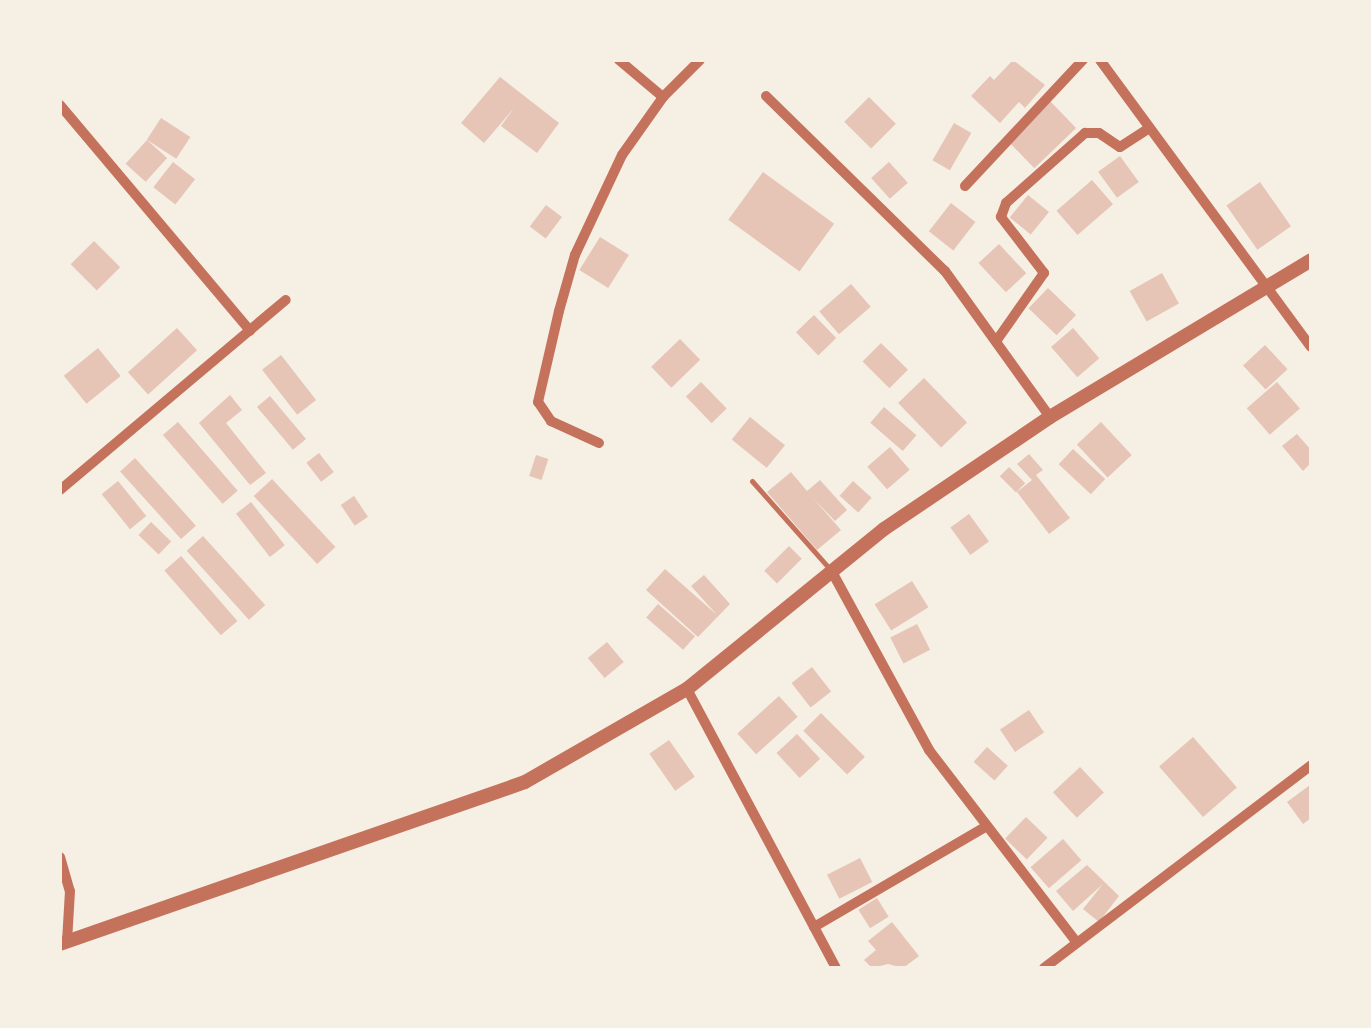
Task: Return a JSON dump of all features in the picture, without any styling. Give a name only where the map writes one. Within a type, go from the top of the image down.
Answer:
[{"type":"street","points":[[619,60],[663,97]]},
{"type":"street","points":[[599,443],[550,421],[538,402],[541,379],[575,256],[597,204],[622,155],[663,97],[700,60]]},
{"type":"street","points":[[965,186],[1083,60]]},
{"type":"street","points":[[1100,60],[1311,347]]},
{"type":"street","points":[[766,96],[918,240],[997,340],[1050,417]]},
{"type":"street","points":[[60,104],[250,331]]},
{"type":"street","points":[[997,340],[1044,273],[1000,218],[1006,203],[1085,133],[1100,132],[1120,147],[1149,128]]},
{"type":"street","points":[[64,942],[524,782],[686,689],[884,529],[1050,417],[1311,260]]},
{"type":"street","points":[[60,490],[286,300]]},
{"type":"street","points":[[831,570],[929,750],[1077,943]]},
{"type":"street","points":[[686,689],[836,968]]},
{"type":"street","points":[[1044,968],[1311,765]]},
{"type":"street","points":[[814,927],[987,826]]},
{"type":"street","points":[[60,857],[72,909],[85,934]]},
{"type":"street","points":[[64,942],[72,909]]},
{"type":"lane","points":[[752,481],[831,570]]},
{"type":"building","points":[[1013,60],[1045,85],[1025,108],[1019,102],[1000,123],[971,96]]},
{"type":"building","points":[[500,77],[559,123],[537,153],[501,126],[514,108],[484,143],[461,123]]},
{"type":"building","points":[[869,97],[896,124],[871,149],[844,122]]},
{"type":"building","points":[[1049,100],[1076,128],[1034,168],[1007,140]]},
{"type":"building","points":[[161,118],[190,137],[176,159],[147,140]]},
{"type":"building","points":[[954,123],[971,133],[950,170],[932,160]]},
{"type":"building","points":[[147,140],[167,158],[146,182],[126,164]]},
{"type":"building","points":[[1120,156],[1139,182],[1117,198],[1098,172]]},
{"type":"building","points":[[173,162],[195,179],[175,204],[153,187]]},
{"type":"building","points":[[889,162],[908,183],[890,199],[871,178]]},
{"type":"building","points":[[763,172],[834,224],[800,271],[728,220]]},
{"type":"building","points":[[1092,180],[1113,204],[1078,235],[1057,211]]},
{"type":"building","points":[[1260,182],[1291,226],[1257,250],[1226,206]]},
{"type":"building","points":[[1028,195],[1049,212],[1031,235],[1010,218]]},
{"type":"building","points":[[951,203],[975,222],[953,250],[929,231]]},
{"type":"building","points":[[546,205],[562,217],[546,239],[530,227]]},
{"type":"building","points":[[600,237],[629,255],[608,288],[579,270]]},
{"type":"building","points":[[94,241],[120,267],[97,290],[71,264]]},
{"type":"building","points":[[999,244],[1026,273],[1006,292],[979,263]]},
{"type":"building","points":[[1162,273],[1179,304],[1147,322],[1130,291]]},
{"type":"building","points":[[851,284],[871,307],[839,334],[819,312]]},
{"type":"building","points":[[1048,288],[1076,315],[1057,335],[1029,308]]},
{"type":"building","points":[[814,315],[836,338],[818,355],[796,332]]},
{"type":"building","points":[[177,328],[197,350],[148,394],[128,372]]},
{"type":"building","points":[[1073,328],[1099,358],[1077,377],[1051,347]]},
{"type":"building","points":[[680,339],[700,360],[671,388],[651,367]]},
{"type":"building","points":[[881,343],[908,370],[889,388],[863,361]]},
{"type":"building","points":[[1265,345],[1288,369],[1266,390],[1243,365]]},
{"type":"building","points":[[98,348],[121,376],[86,404],[64,376]]},
{"type":"building","points":[[281,355],[316,400],[297,415],[262,370]]},
{"type":"building","points":[[924,378],[967,423],[941,448],[898,403]]},
{"type":"building","points":[[701,382],[727,409],[712,423],[686,397]]},
{"type":"building","points":[[1277,382],[1300,408],[1270,435],[1247,408]]},
{"type":"building","points":[[230,395],[242,410],[226,423],[266,473],[250,485],[199,423]]},
{"type":"building","points":[[270,396],[306,439],[293,450],[257,407]]},
{"type":"building","points":[[884,407],[916,435],[903,451],[870,423]]},
{"type":"building","points":[[750,417],[785,445],[767,468],[732,440]]},
{"type":"building","points":[[178,422],[238,491],[223,504],[163,435]]},
{"type":"building","points":[[1101,422],[1132,455],[1108,477],[1077,445]]},
{"type":"building","points":[[1297,434],[1311,450],[1311,463],[1303,471],[1282,446]]},
{"type":"building","points":[[890,447],[910,470],[887,489],[867,467]]},
{"type":"building","points":[[1073,449],[1105,479],[1091,494],[1059,464]]},
{"type":"building","points":[[319,453],[334,472],[321,482],[306,463]]},
{"type":"building","points":[[1029,454],[1043,470],[1036,475],[1070,518],[1049,534],[1017,492],[1032,480],[1017,464]]},
{"type":"building","points":[[536,455],[548,459],[542,480],[529,476]]},
{"type":"building","points":[[135,458],[196,526],[181,539],[120,471]]},
{"type":"building","points":[[1009,467],[1025,483],[1016,492],[1000,476]]},
{"type":"building","points":[[791,472],[807,491],[820,480],[847,510],[835,521],[813,498],[841,530],[817,550],[767,492]]},
{"type":"building","points":[[272,479],[335,547],[317,564],[254,496]]},
{"type":"building","points":[[118,481],[146,516],[130,529],[102,494]]},
{"type":"building","points":[[853,481],[872,498],[858,513],[840,496]]},
{"type":"building","points":[[354,496],[368,517],[355,526],[341,505]]},
{"type":"building","points":[[251,502],[285,545],[270,557],[236,514]]},
{"type":"building","points":[[969,514],[989,542],[970,555],[950,528]]},
{"type":"building","points":[[151,522],[171,541],[159,554],[138,535]]},
{"type":"building","points":[[203,536],[265,605],[249,620],[187,551]]},
{"type":"building","points":[[789,546],[802,559],[777,583],[764,571]]},
{"type":"building","points":[[181,556],[237,621],[221,635],[164,570]]},
{"type":"building","points":[[665,569],[717,615],[691,586],[704,575],[730,604],[698,637],[646,590]]},
{"type":"building","points":[[912,581],[928,607],[891,631],[875,604]]},
{"type":"building","points":[[658,604],[695,636],[683,650],[646,618]]},
{"type":"building","points":[[917,624],[930,650],[903,663],[890,638]]},
{"type":"building","points":[[607,642],[624,662],[605,678],[588,658]]},
{"type":"building","points":[[812,667],[831,691],[811,707],[792,683]]},
{"type":"building","points":[[779,696],[798,717],[756,754],[737,733]]},
{"type":"building","points":[[1029,710],[1044,732],[1015,752],[1000,730]]},
{"type":"building","points":[[821,713],[865,757],[847,775],[803,731]]},
{"type":"building","points":[[797,734],[820,759],[800,778],[777,753]]},
{"type":"building","points":[[1193,737],[1237,788],[1203,817],[1159,767]]},
{"type":"building","points":[[669,740],[695,777],[675,791],[649,754]]},
{"type":"building","points":[[987,747],[1008,766],[994,781],[974,762]]},
{"type":"building","points":[[1080,767],[1104,793],[1077,818],[1053,792]]},
{"type":"building","points":[[1310,785],[1311,818],[1303,824],[1287,802]]},
{"type":"building","points":[[1026,817],[1048,838],[1027,859],[1005,839]]},
{"type":"building","points":[[1063,839],[1081,860],[1049,888],[1031,867]]},
{"type":"building","points":[[860,858],[872,882],[839,899],[827,875]]},
{"type":"building","points":[[1087,865],[1119,896],[1099,922],[1083,909],[1103,884],[1073,911],[1056,891]]},
{"type":"building","points":[[877,898],[889,917],[870,928],[858,910]]},
{"type":"building","points":[[892,922],[919,956],[903,968],[888,964],[872,968],[864,960],[876,950],[868,941]]}]
